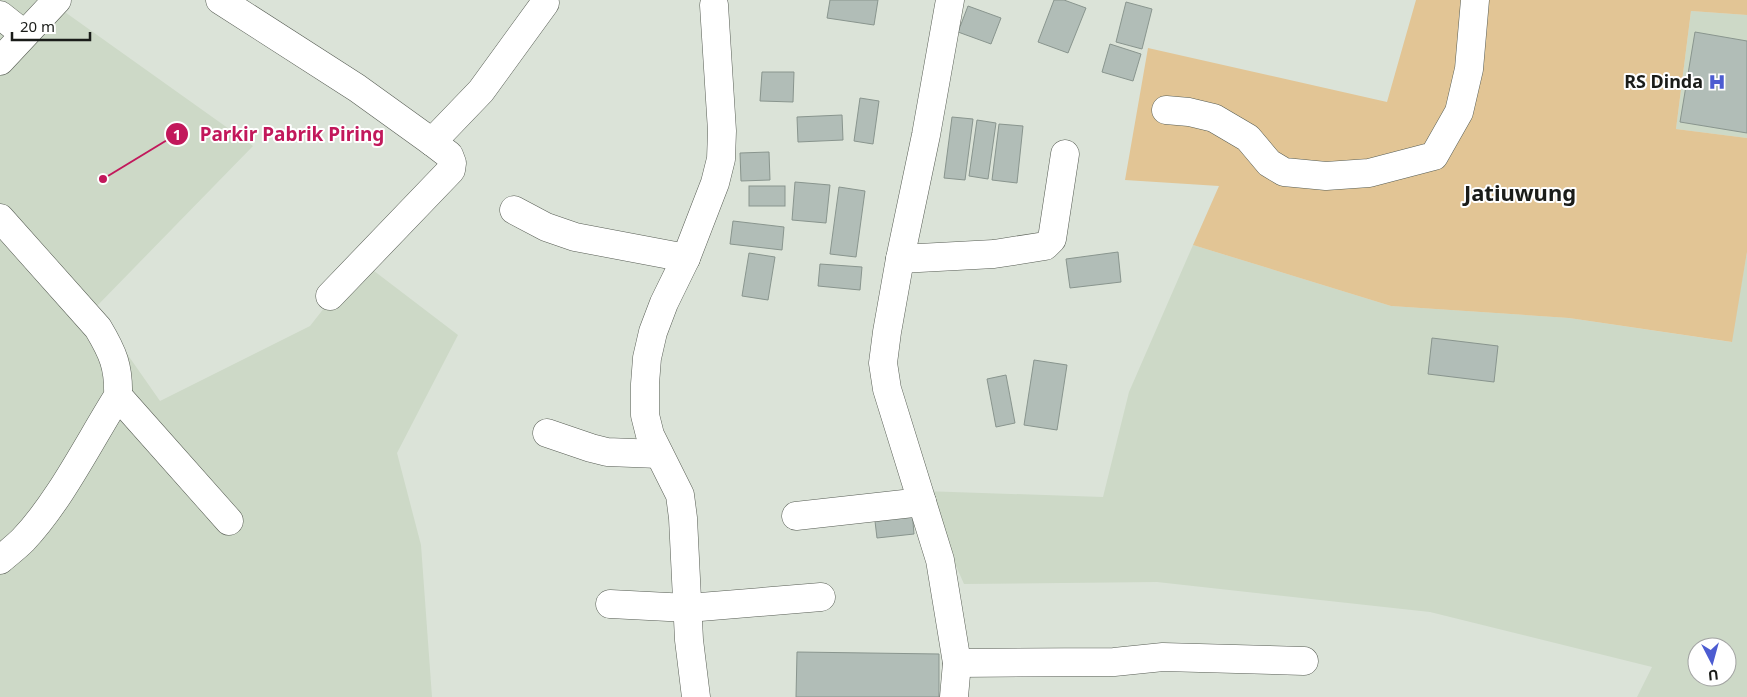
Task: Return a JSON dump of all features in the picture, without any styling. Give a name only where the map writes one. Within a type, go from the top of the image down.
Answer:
[{"type":"street","points":[[0,61],[57,0]]},
{"type":"street","points":[[220,0],[357,88],[449,155],[452,163],[451,170],[330,296]]},
{"type":"street","points":[[950,0],[926,136],[900,259],[887,332],[884,363],[888,389],[940,560],[956,663],[954,697]]},
{"type":"street","points":[[1166,110],[1189,112],[1214,118],[1248,138],[1269,163],[1284,172],[1326,176],[1369,173],[1434,156],[1459,112],[1469,69],[1475,0]]},
{"type":"street","points":[[432,142],[481,91],[544,3]]},
{"type":"street","points":[[696,697],[689,640],[680,495],[650,435],[645,415],[645,384],[647,358],[653,332],[686,258],[715,183],[721,159],[722,131],[714,5]]},
{"type":"street","points":[[0,15],[24,34]]},
{"type":"street","points":[[900,259],[994,254],[1045,246],[1052,239],[1065,154]]},
{"type":"street","points":[[514,210],[546,227],[575,237],[686,258]]},
{"type":"street","points":[[0,218],[98,328],[111,349],[116,367],[118,396],[37,525],[0,560]]},
{"type":"street","points":[[118,396],[228,521]]},
{"type":"street","points":[[547,432],[607,452],[659,454]]},
{"type":"street","points":[[796,516],[922,502]]},
{"type":"street","points":[[610,604],[688,608],[821,597]]},
{"type":"street","points":[[956,663],[1114,662],[1163,657],[1304,661]]},
{"type":"shaded area","points":[[0,0],[48,0],[253,146],[95,308],[160,401],[310,326],[361,261],[458,335],[397,453],[421,545],[432,697],[0,697]]},
{"type":"shaded area","points":[[1416,0],[1747,0],[1747,15],[1691,11],[1676,129],[1747,138],[1747,252],[1732,342],[1569,318],[1391,306],[1193,245],[1219,186],[1125,180],[1148,48],[1387,102]]},
{"type":"shaded area","name":"RS Dinda","points":[[1691,11],[1747,15],[1747,138],[1676,129]]},
{"type":"shaded area","points":[[1193,245],[1391,306],[1569,318],[1731,342],[1747,252],[1747,697],[1637,697],[1652,667],[1430,612],[1157,582],[964,584],[923,491],[1103,497],[1129,392]]},
{"type":"building","points":[[830,0],[878,0],[874,25],[827,18]]},
{"type":"building","points":[[1054,0],[1064,0],[1086,8],[1068,53],[1038,42]]},
{"type":"building","points":[[1126,2],[1152,9],[1142,49],[1116,42]]},
{"type":"building","points":[[968,6],[1001,18],[991,44],[958,32]]},
{"type":"building","name":"RS Dinda","points":[[1695,32],[1747,41],[1747,133],[1680,122]]},
{"type":"building","points":[[1110,44],[1141,54],[1133,81],[1102,72]]},
{"type":"building","points":[[762,72],[794,72],[793,102],[760,101]]},
{"type":"building","points":[[860,98],[879,101],[873,144],[854,141]]},
{"type":"building","points":[[842,115],[843,140],[798,142],[797,117]]},
{"type":"building","points":[[952,117],[973,119],[965,180],[944,178]]},
{"type":"building","points":[[977,120],[996,123],[988,179],[969,176]]},
{"type":"building","points":[[999,124],[1023,126],[1017,183],[992,180]]},
{"type":"building","points":[[769,152],[770,180],[741,181],[740,153]]},
{"type":"building","points":[[795,182],[830,185],[826,223],[792,220]]},
{"type":"building","points":[[749,186],[785,186],[785,206],[749,206]]},
{"type":"building","points":[[839,187],[865,191],[856,257],[830,254]]},
{"type":"building","points":[[733,221],[784,227],[782,250],[730,244]]},
{"type":"building","points":[[1118,252],[1121,282],[1070,288],[1066,259]]},
{"type":"building","points":[[749,253],[775,257],[768,300],[742,296]]},
{"type":"building","points":[[820,264],[862,267],[860,290],[818,286]]},
{"type":"building","points":[[1432,338],[1498,346],[1494,382],[1428,374]]},
{"type":"building","points":[[1034,360],[1067,365],[1057,430],[1024,425]]},
{"type":"building","points":[[1006,375],[1015,423],[996,427],[987,379]]},
{"type":"building","points":[[912,510],[914,534],[877,538],[874,513]]},
{"type":"building","points":[[797,652],[939,654],[939,697],[796,697]]},
{"type":"place","name":"RS Dinda","points":[[1717,82]]},
{"type":"place","name":"Parkir Pabrik Piring","points":[[103,179]]},
{"type":"district","name":"Jatiuwung","points":[[1520,193]]}]
